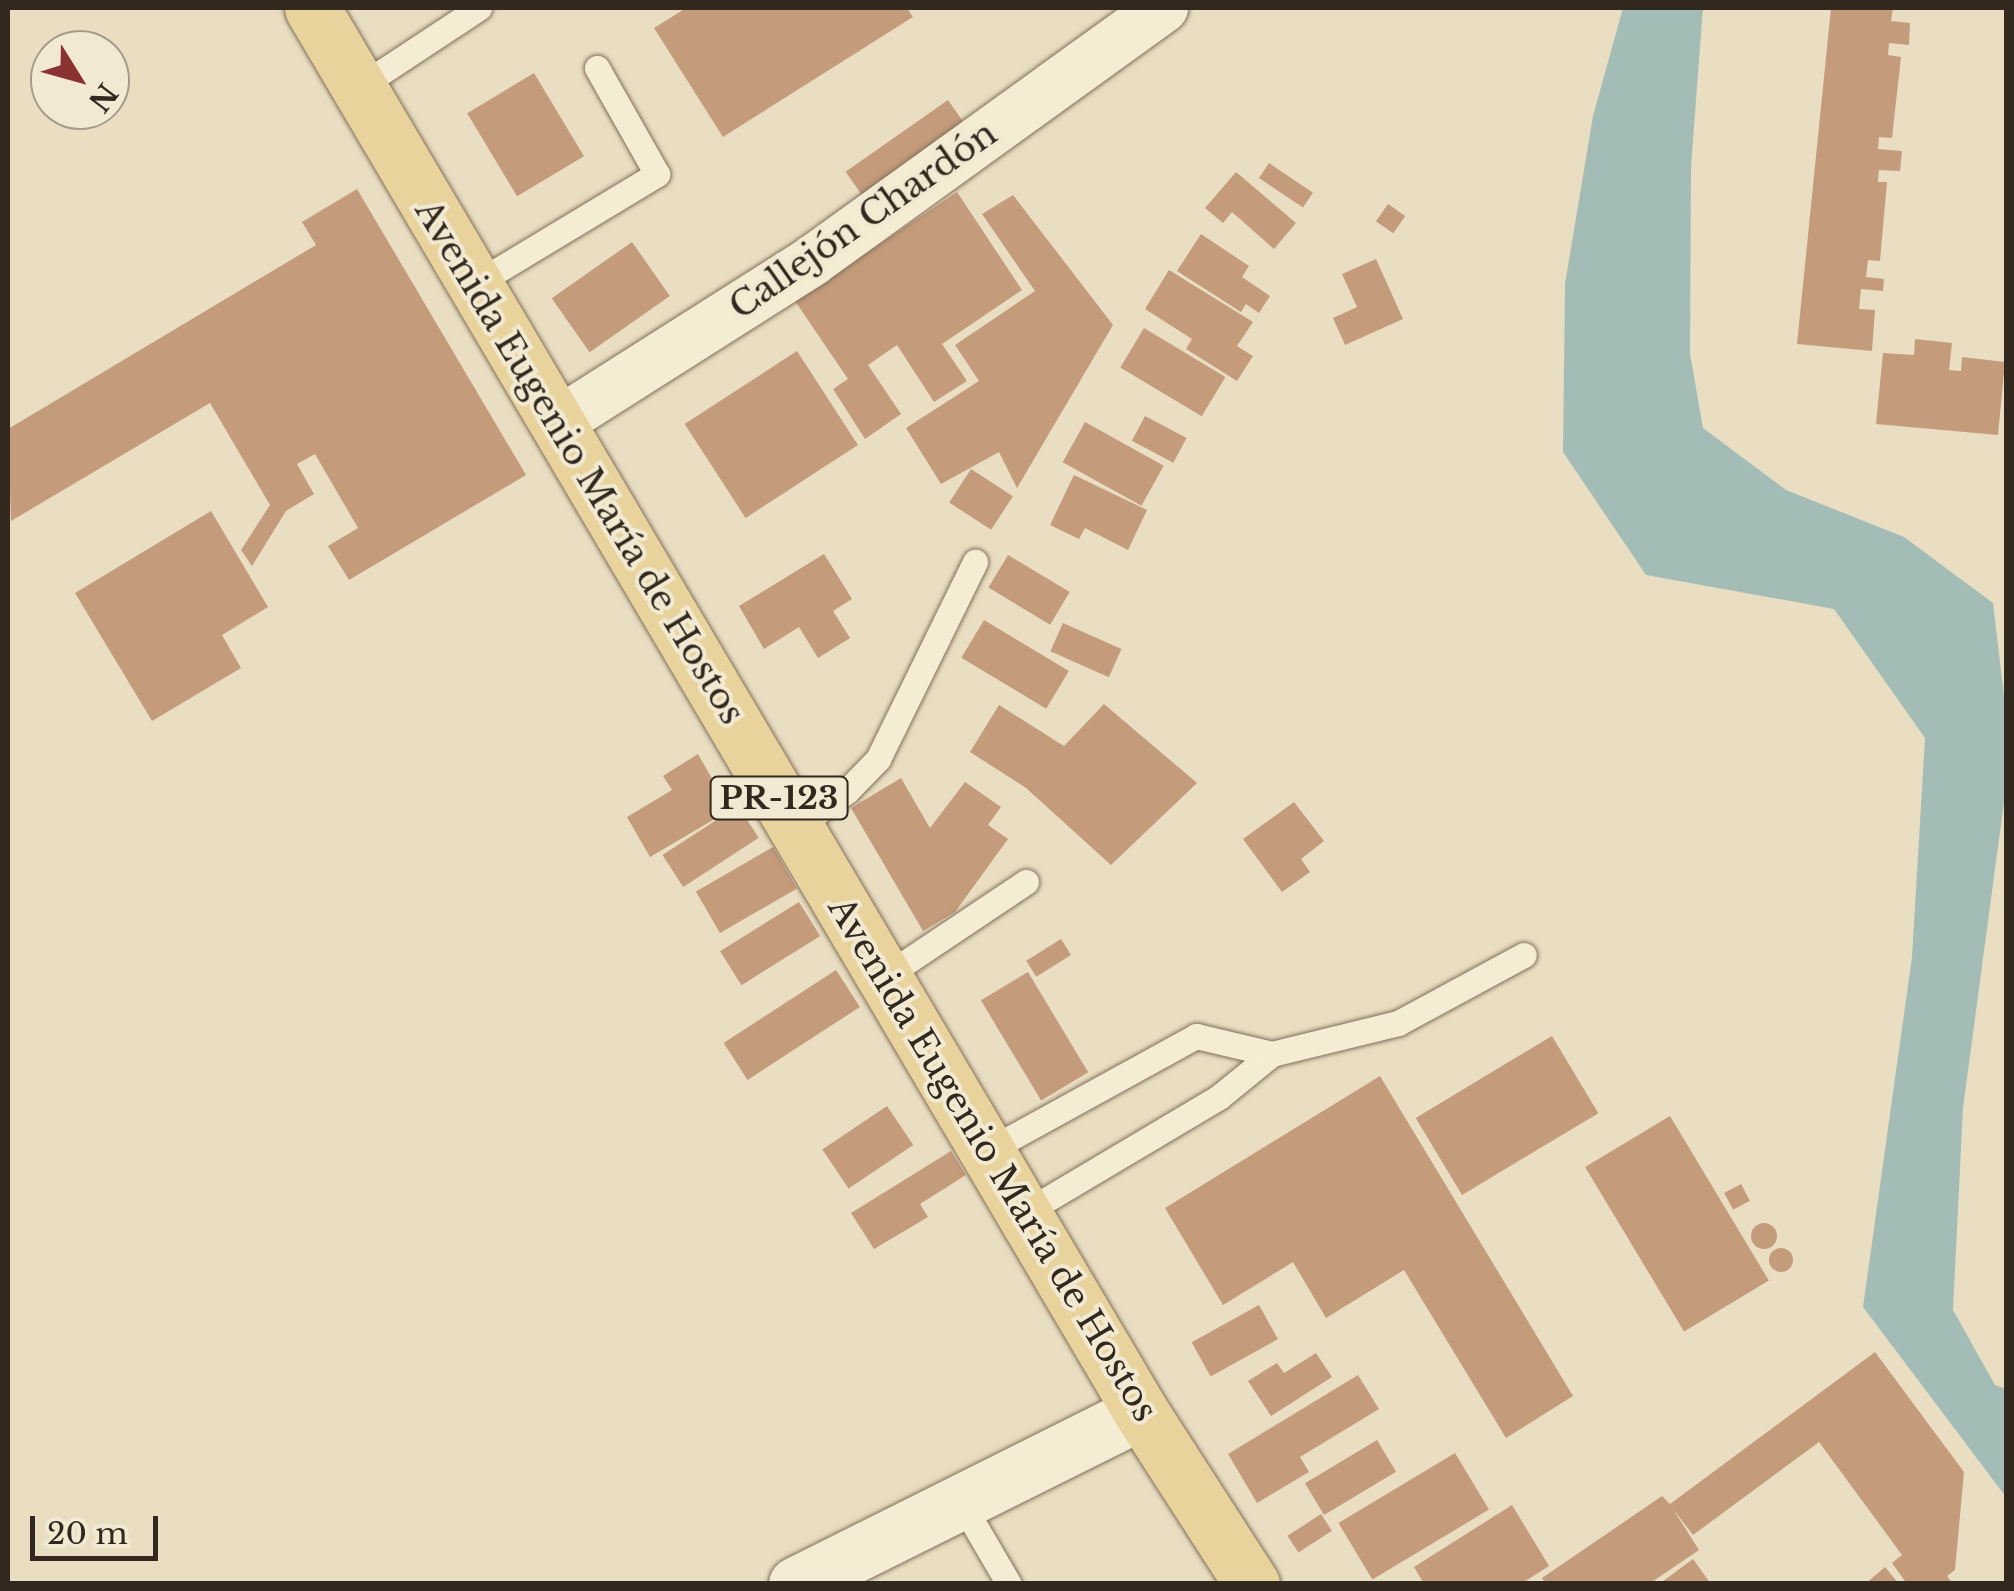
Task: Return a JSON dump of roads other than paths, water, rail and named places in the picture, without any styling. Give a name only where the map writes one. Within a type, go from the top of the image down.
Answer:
[{"type":"main road","name":"Avenida Eugenio María de Hostos","points":[[312,8],[1142,1412],[1252,1584]]},
{"type":"street","name":"Callejón Chardón","points":[[557,423],[812,261],[1163,8]]},
{"type":"street","points":[[796,1584],[1142,1412]]},
{"type":"lane","points":[[359,88],[478,8]]},
{"type":"lane","points":[[474,284],[657,174],[597,68]]},
{"type":"lane","points":[[796,827],[847,791],[878,759],[975,562]]},
{"type":"lane","points":[[884,977],[1026,882]]},
{"type":"lane","points":[[1024,1213],[1219,1097],[1272,1054],[1398,1023],[1524,955]]},
{"type":"lane","points":[[987,1151],[1196,1036],[1272,1054]]},
{"type":"lane","points":[[961,1502],[1008,1584]]},
{"type":"water","points":[[1623,8],[1703,8],[1691,166],[1690,354],[1703,428],[1786,490],[1904,537],[1993,603],[2006,713],[2006,787],[1963,1108],[1953,1310],[1995,1385],[2006,1389],[2006,1497],[1863,1307],[1912,957],[1925,738],[1834,609],[1646,575],[1563,452],[1565,284],[1593,116]]}]
